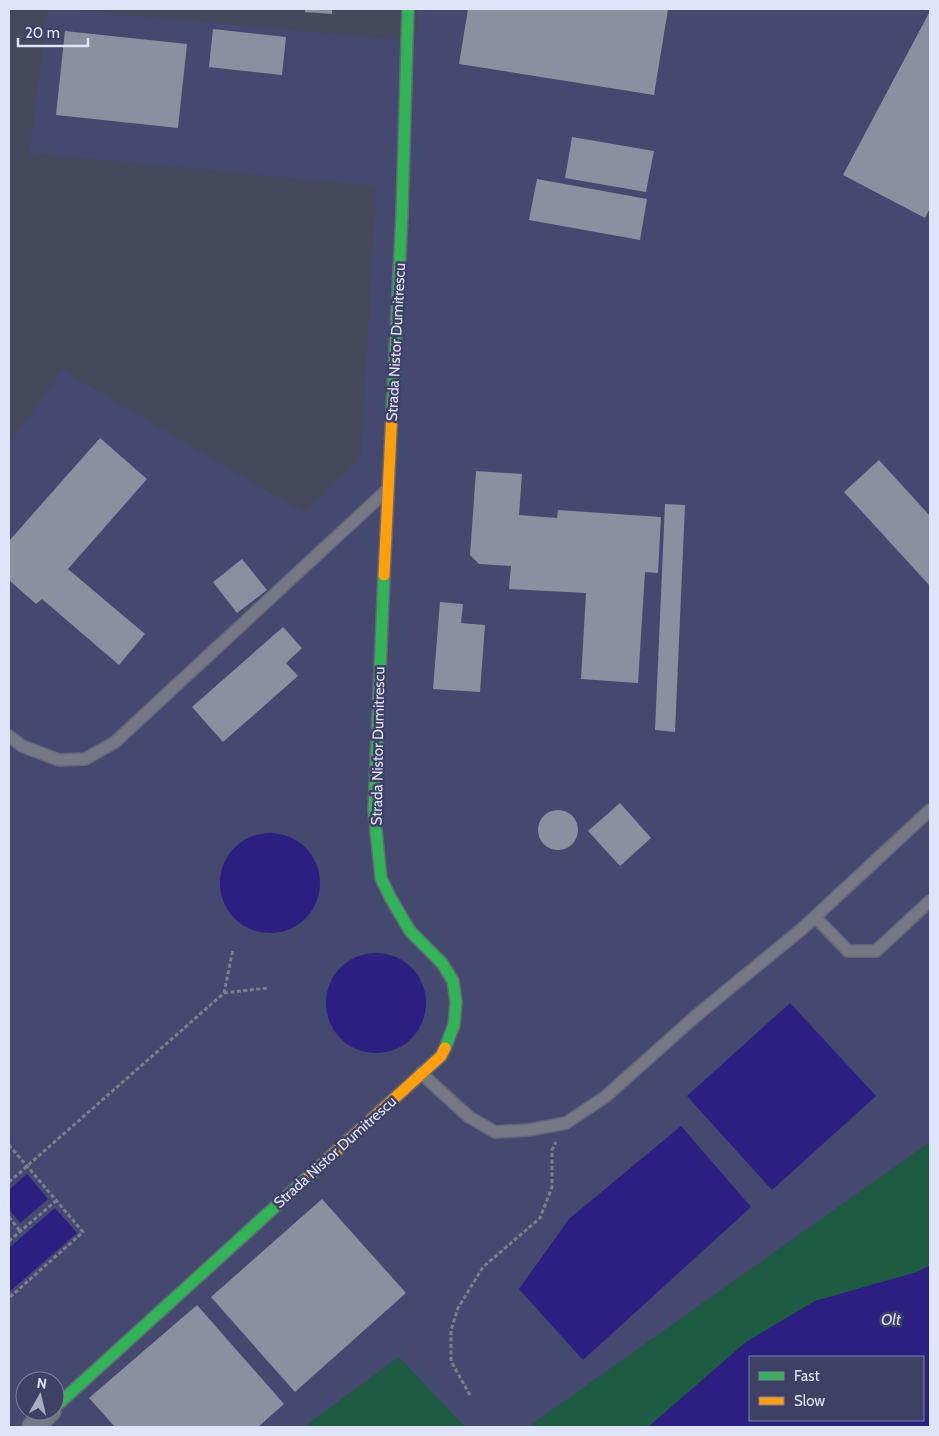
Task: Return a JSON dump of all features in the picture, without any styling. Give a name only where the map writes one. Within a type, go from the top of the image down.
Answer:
[{"type":"street","name":"Strada Nistor Dumitrescu","points":[[65,1398],[440,1056],[449,1040],[454,1025],[456,1002],[454,981],[442,963],[410,932],[381,878],[374,810],[402,214],[408,9]]},
{"type":"lane","points":[[9,736],[22,746],[58,760],[85,759],[115,742],[388,489]]},
{"type":"lane","points":[[421,1073],[469,1116],[495,1132],[529,1130],[566,1123],[605,1097],[697,1015],[815,917],[930,810]]},
{"type":"lane","points":[[815,917],[848,951],[876,951],[930,901]]},
{"type":"path","points":[[224,993],[233,949]]},
{"type":"path","points":[[9,1182],[224,993],[268,988]]},
{"type":"path","points":[[470,1395],[451,1361],[451,1330],[458,1308],[483,1267],[540,1218],[552,1187],[552,1150],[566,1123]]},
{"type":"path","points":[[9,1145],[83,1232],[9,1298]]},
{"type":"path","points":[[9,1241],[57,1200]]},
{"type":"path","points":[[9,1217],[20,1231]]},
{"type":"shaded area","points":[[48,9],[416,41],[418,9],[930,9],[930,1142],[528,1427],[465,1427],[399,1358],[304,1427],[9,1427],[9,445],[62,370],[305,513],[361,458],[376,186],[29,153]]},
{"type":"green space","points":[[930,1142],[930,1265],[746,1342],[648,1427],[528,1427]]},
{"type":"green space","points":[[399,1357],[465,1427],[304,1427]]},
{"type":"water","points":[[270,833],[289,837],[305,848],[316,864],[320,883],[316,902],[305,918],[289,929],[270,933],[251,929],[235,918],[224,902],[220,883],[224,864],[235,848],[251,837]]},
{"type":"water","points":[[376,953],[395,957],[411,968],[422,984],[426,1003],[422,1022],[411,1038],[395,1049],[376,1053],[357,1049],[341,1038],[330,1022],[326,1003],[330,984],[341,968],[357,957]]},
{"type":"water","points":[[790,1003],[876,1096],[772,1190],[687,1096]]},
{"type":"water","points":[[681,1126],[751,1207],[583,1360],[519,1289],[569,1219]]},
{"type":"water","points":[[27,1174],[48,1199],[20,1223],[9,1209],[9,1190]]},
{"type":"water","points":[[55,1208],[77,1233],[9,1292],[9,1248]]},
{"type":"water","name":"Olt","points":[[930,1265],[930,1427],[648,1427],[746,1342],[815,1301],[917,1272]]},
{"type":"building","points":[[305,9],[332,9],[332,14],[305,12]]},
{"type":"building","points":[[468,9],[668,9],[654,95],[459,64]]},
{"type":"building","points":[[930,11],[930,208],[925,218],[843,175]]},
{"type":"building","points":[[213,29],[286,37],[282,75],[209,67]]},
{"type":"building","points":[[65,31],[187,44],[178,128],[56,115]]},
{"type":"building","points":[[572,137],[654,151],[646,192],[565,178]]},
{"type":"building","points":[[537,179],[647,199],[640,240],[529,220]]},
{"type":"building","points":[[100,438],[147,479],[68,569],[145,634],[119,665],[42,599],[36,604],[9,580],[9,541]]},
{"type":"building","points":[[879,460],[930,516],[930,586],[844,492]]},
{"type":"building","points":[[476,471],[522,474],[519,515],[557,518],[558,510],[661,517],[658,573],[645,572],[638,683],[581,679],[586,593],[509,589],[511,566],[479,564],[470,555]]},
{"type":"building","points":[[665,504],[685,505],[675,732],[655,730]]},
{"type":"building","points":[[242,559],[267,590],[237,613],[213,582]]},
{"type":"building","points":[[440,602],[463,604],[461,623],[485,625],[480,692],[433,689]]},
{"type":"building","points":[[283,627],[302,648],[286,663],[298,676],[223,742],[192,707]]},
{"type":"building","points":[[620,803],[651,838],[620,866],[588,831]]},
{"type":"building","points":[[554,810],[562,810],[569,813],[575,819],[578,830],[575,841],[569,847],[562,850],[554,850],[547,847],[541,841],[538,834],[538,826],[541,819],[547,813]]},
{"type":"building","points":[[322,1199],[406,1293],[295,1392],[211,1297]]},
{"type":"building","points":[[197,1305],[284,1404],[258,1427],[115,1427],[89,1398]]},
{"type":"traffic: fast","points":[[392,411],[402,214],[408,9]]},
{"type":"traffic: fast","points":[[384,575],[374,811],[381,878],[410,931],[442,963],[453,981],[456,1002],[454,1025],[445,1048]]},
{"type":"traffic: fast","points":[[65,1398],[309,1176]]},
{"type":"traffic: slow","points":[[384,575],[392,411]]},
{"type":"traffic: slow","points":[[309,1176],[441,1056],[445,1048]]}]
